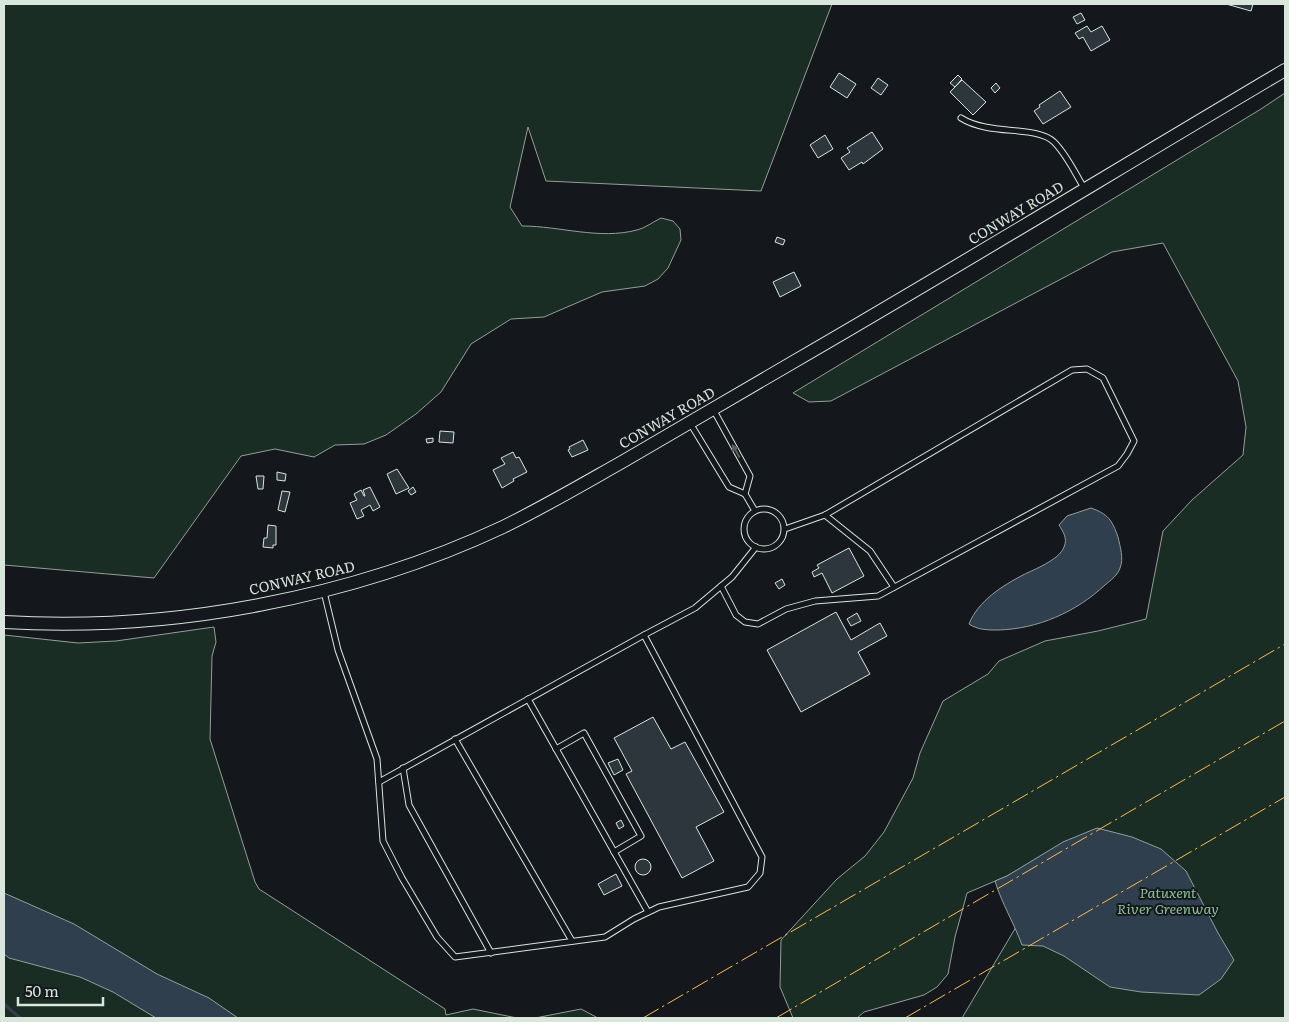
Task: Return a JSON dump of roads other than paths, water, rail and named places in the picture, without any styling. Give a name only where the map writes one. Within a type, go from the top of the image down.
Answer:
[{"type":"street","name":"CONWAY ROAD","points":[[4,622],[37,624],[105,622],[182,616],[254,606],[390,572],[504,526],[566,494],[690,423],[916,291],[1085,188],[1285,70]]},
{"type":"lane","points":[[961,118],[975,126],[984,128],[1036,133],[1045,136],[1057,146],[1085,188]]},
{"type":"lane","points":[[720,586],[736,615],[746,622],[758,624],[786,609],[815,601],[878,596],[1118,466],[1134,441],[1103,378],[1087,369],[1072,370],[825,514],[785,529]]},
{"type":"lane","points":[[713,409],[750,476],[745,494]]},
{"type":"lane","points":[[690,423],[729,487],[745,494],[755,511]]},
{"type":"lane","points":[[768,509],[775,511],[780,516],[785,529],[780,542],[774,546],[762,549],[756,547],[747,538],[744,526],[750,515],[755,511],[768,509]]},
{"type":"lane","points":[[825,514],[870,551],[894,587]]},
{"type":"lane","points":[[379,782],[695,608],[732,577],[756,547]]},
{"type":"lane","points":[[324,590],[338,650],[377,759],[383,841],[402,878],[437,937],[455,957],[605,937],[634,919],[659,907],[748,887],[760,873],[762,857],[644,635]]},
{"type":"lane","points":[[528,699],[648,912]]},
{"type":"lane","points":[[556,749],[584,733],[641,836],[614,852]]},
{"type":"lane","points":[[455,739],[572,941]]},
{"type":"lane","points":[[403,768],[409,805],[491,953]]},
{"type":"water","points":[[1091,508],[1109,518],[1118,537],[1122,561],[1119,571],[1114,577],[1082,603],[1069,611],[1042,622],[1013,629],[998,630],[979,629],[969,624],[978,608],[991,595],[1057,556],[1064,547],[1065,541],[1059,525],[1067,516]]},
{"type":"water","points":[[1097,828],[1132,837],[1161,849],[1186,871],[1234,960],[1221,979],[1199,995],[1141,992],[1110,987],[1064,956],[1043,946],[1022,945],[995,881],[1007,876],[1063,842]]},
{"type":"water","points":[[4,893],[74,924],[157,974],[209,998],[238,1018],[156,1018],[113,992],[80,977],[9,958],[4,954]]},
{"type":"waterway","points":[[4,1004],[20,1018]]},
{"type":"park label","name":"Patuxent River Greenway","points":[[1168,902]]}]
